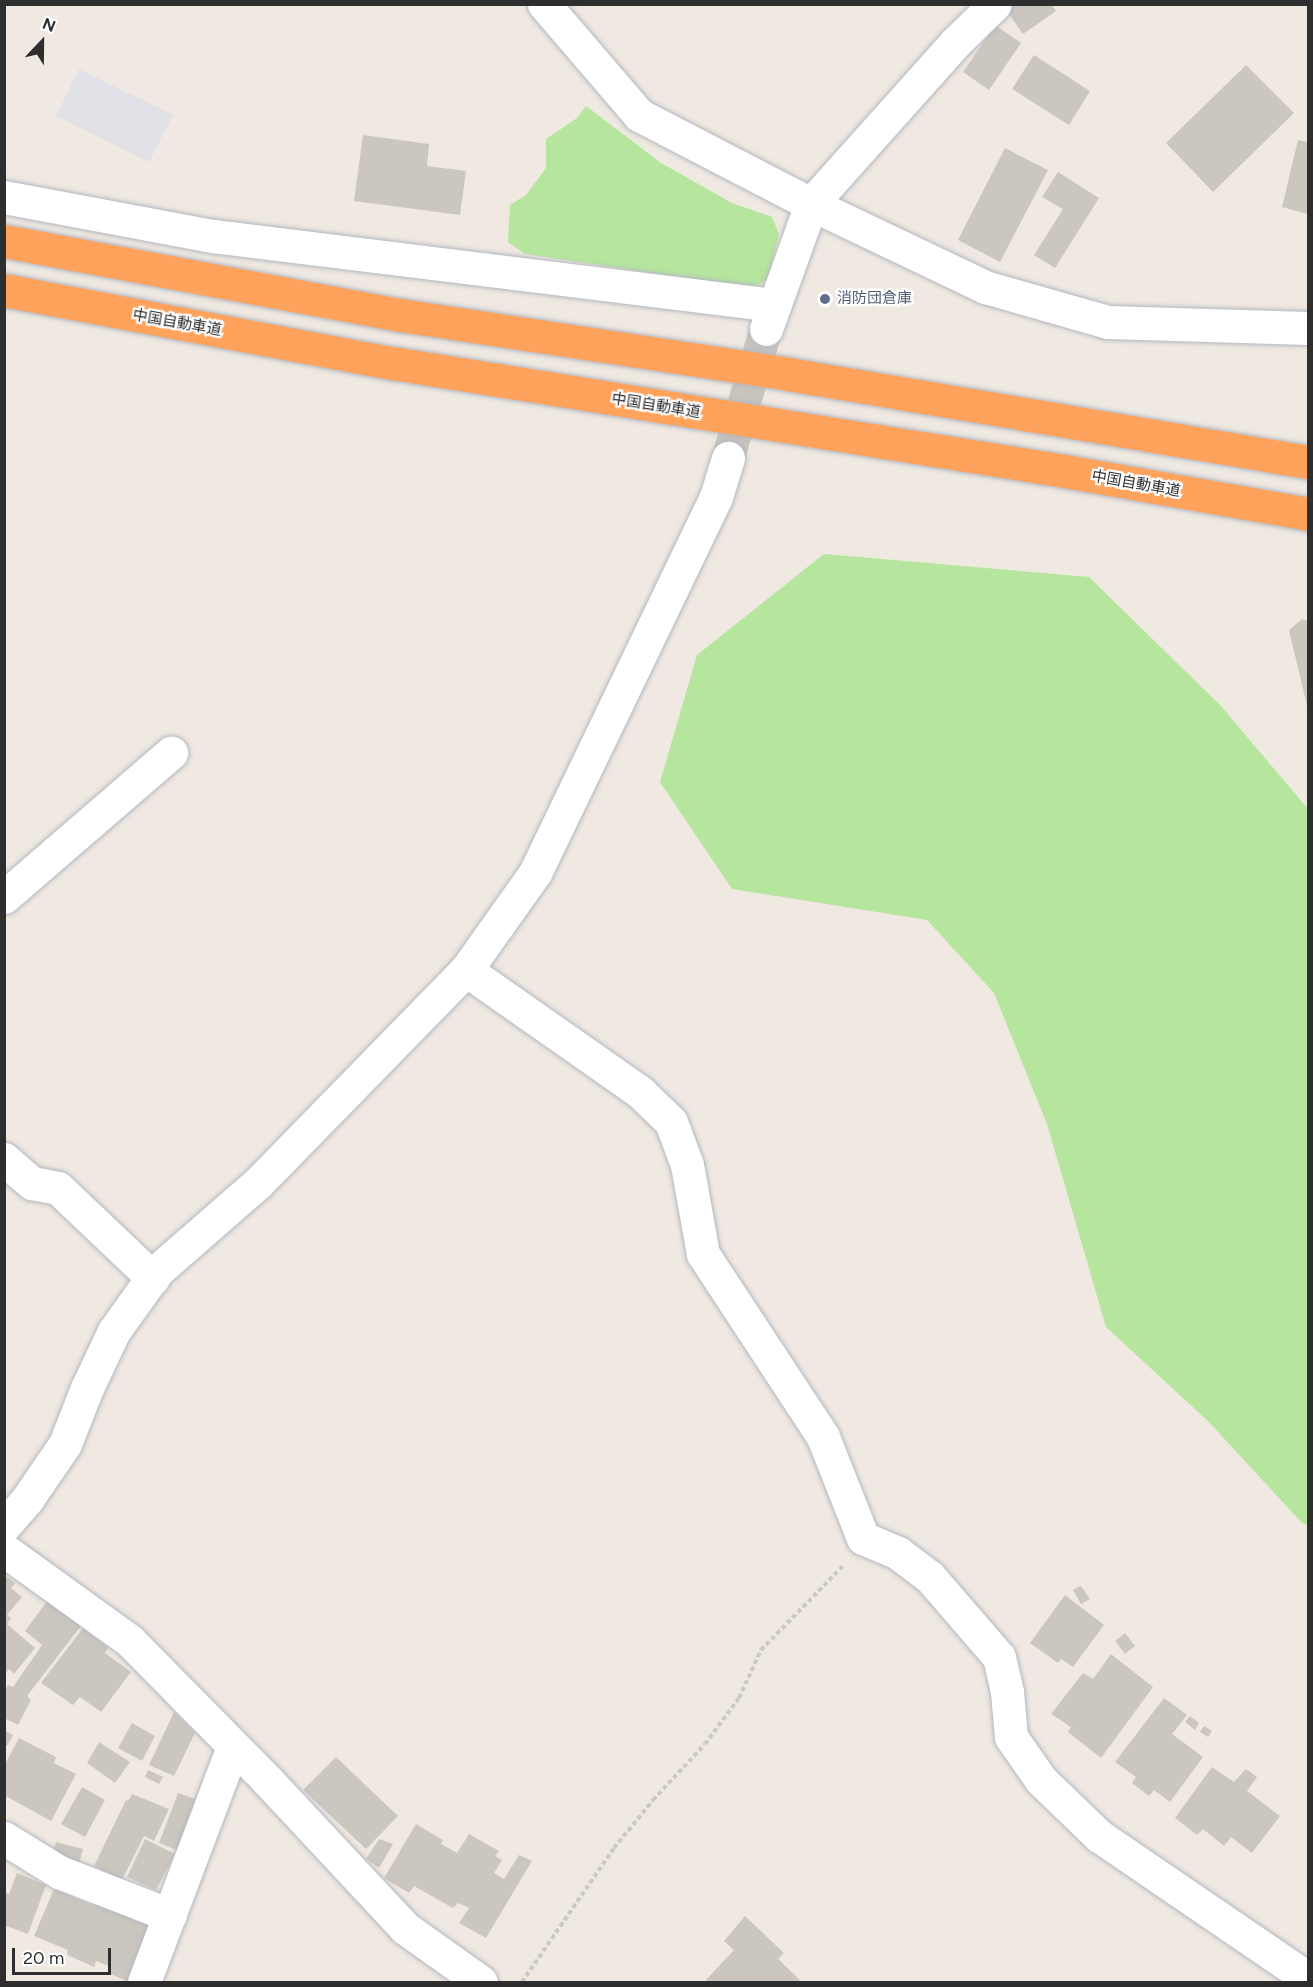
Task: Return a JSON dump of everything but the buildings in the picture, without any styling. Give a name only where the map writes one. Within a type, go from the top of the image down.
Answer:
[{"type":"highway","points":[[4,241],[400,315],[812,378],[1308,462]]},
{"type":"highway","name":"中国自動車道","points":[[4,290],[392,363],[1053,470],[1308,514]]},
{"type":"street","points":[[544,4],[639,115],[811,204],[985,287],[1108,322],[1308,328]]},
{"type":"street","points":[[4,197],[213,236],[769,317],[811,204],[956,42],[994,4]]},
{"type":"street","points":[[4,1526],[28,1498],[65,1444],[87,1388],[114,1330],[153,1278],[258,1183],[466,970],[535,873],[716,497],[728,458]]},
{"type":"street","points":[[4,897],[171,753]]},
{"type":"street","points":[[466,970],[640,1092],[670,1122],[687,1164],[703,1254],[823,1437],[862,1538],[898,1553],[929,1576],[999,1657],[1007,1692],[1011,1737],[1041,1780],[1099,1836],[1305,1978]]},
{"type":"street","points":[[4,1159],[32,1183],[58,1188],[153,1278]]},
{"type":"street","points":[[4,1550],[130,1641],[447,1972],[482,1983]]},
{"type":"street","points":[[144,1983],[233,1746]]},
{"type":"street","points":[[4,1838],[59,1872],[170,1916]]},
{"type":"path","points":[[522,1983],[614,1848],[653,1800],[705,1744],[739,1698],[761,1650],[836,1575],[862,1538]]},
{"type":"shaded area","points":[[79,69],[173,115],[149,162],[56,116]]},
{"type":"green space","points":[[586,106],[661,163],[732,203],[772,217],[779,234],[768,279],[754,288],[525,254],[508,242],[510,205],[526,195],[546,168],[546,139],[577,118]]},
{"type":"green space","points":[[824,554],[1089,577],[1221,706],[1308,809],[1308,1526],[1301,1522],[1208,1421],[1106,1327],[1047,1124],[994,993],[927,920],[732,889],[660,782],[697,655]]},
{"type":"tunnel","points":[[728,458],[766,329]]},
{"type":"place","name":"消防団倉庫","points":[[825,299]]}]
